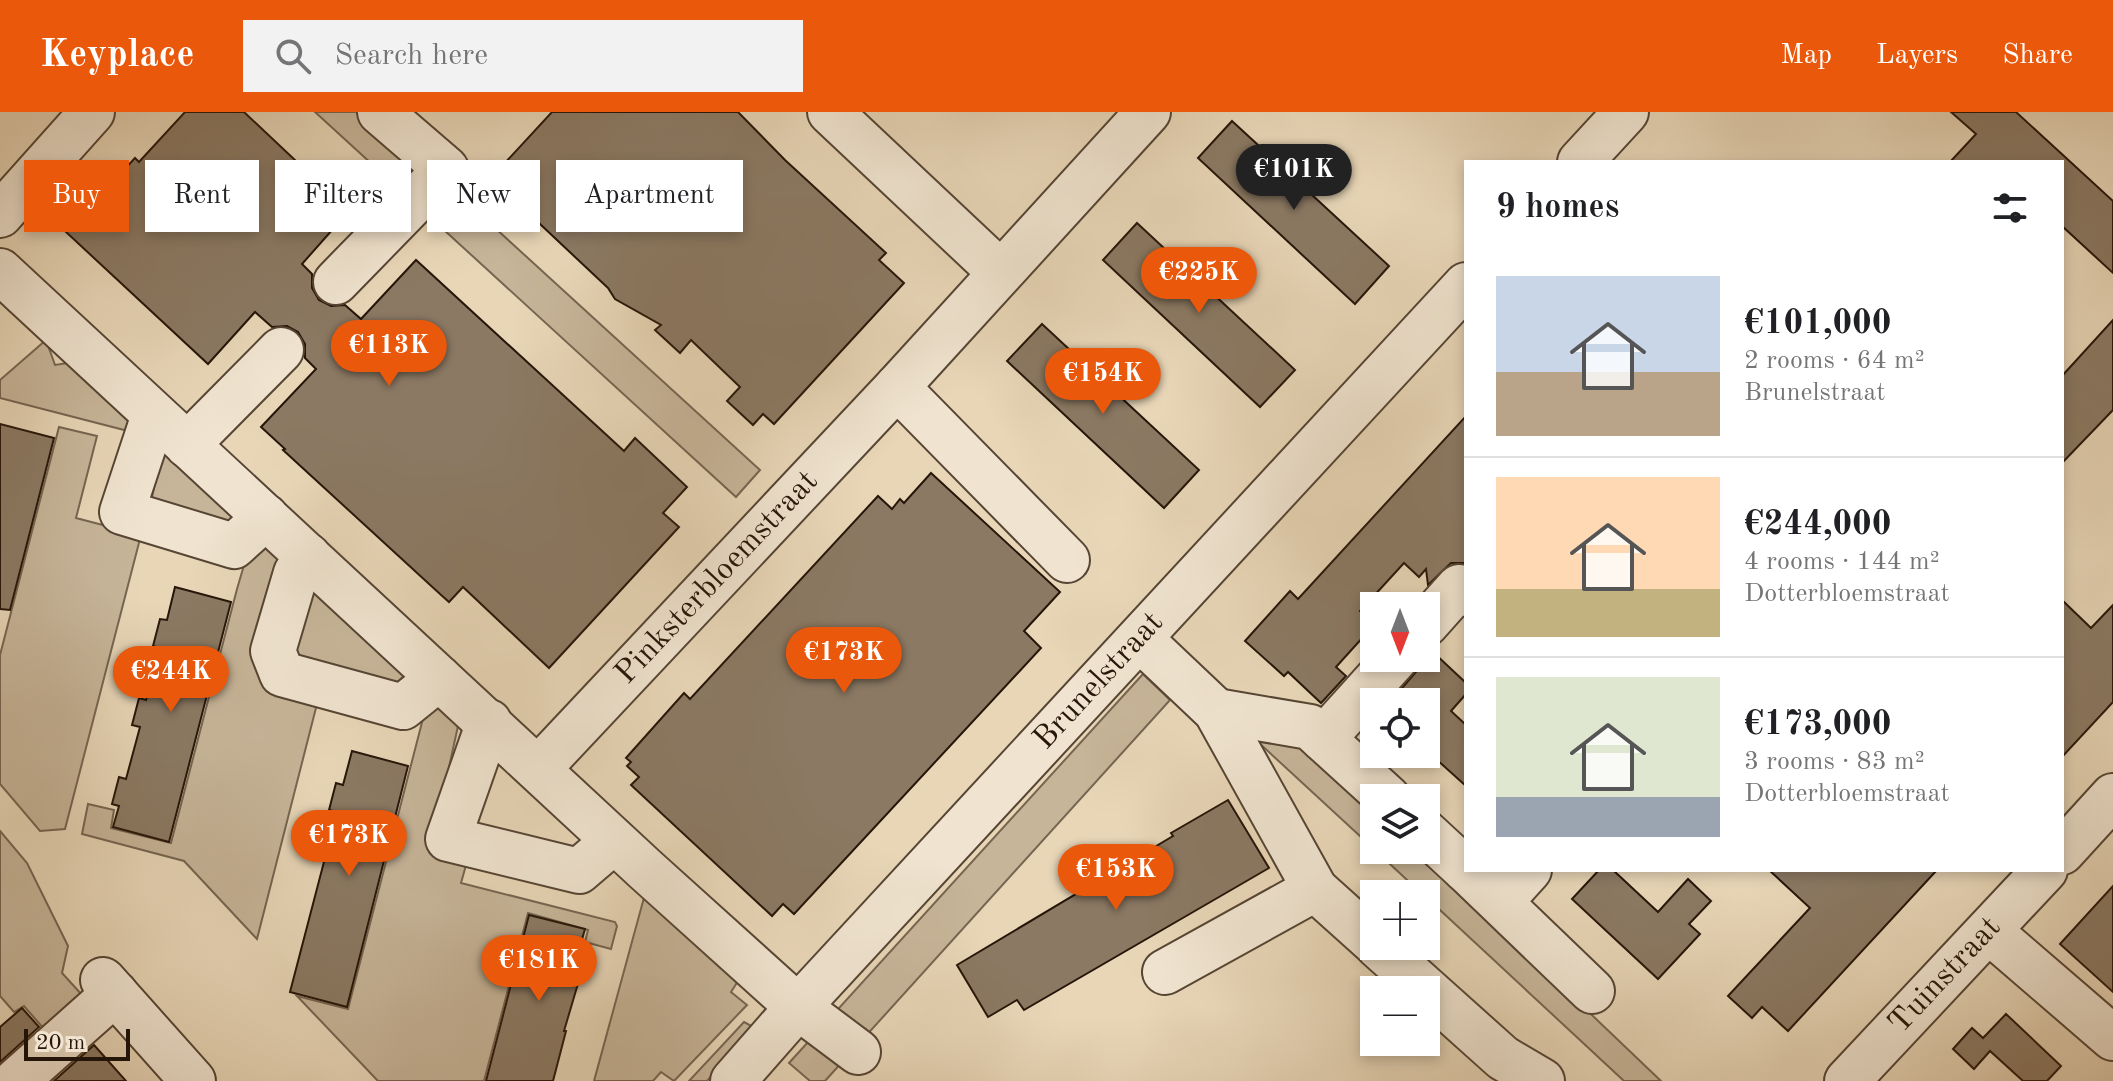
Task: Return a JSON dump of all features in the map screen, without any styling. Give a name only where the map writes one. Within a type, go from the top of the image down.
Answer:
[{"type":"street","points":[[0,215],[92,112]]},
{"type":"street","points":[[336,282],[446,169],[380,112]]},
{"type":"street","points":[[830,112],[1000,272]]},
{"type":"street","name":"Pinksterbloemstraat","points":[[538,769],[897,387],[1148,112]]},
{"type":"street","points":[[1582,160],[1626,112]]},
{"type":"street","points":[[0,271],[614,841],[798,1007],[858,1052]]},
{"type":"street","name":"Brunelstraat","points":[[733,1081],[1464,287]]},
{"type":"street","points":[[187,445],[281,350]]},
{"type":"street","points":[[897,387],[1067,560]]},
{"type":"street","points":[[154,415],[122,512],[234,546],[266,517]]},
{"type":"street","points":[[308,556],[296,573],[273,651],[282,674],[403,707],[439,678]]},
{"type":"street","points":[[1440,608],[1459,587],[1464,592]]},
{"type":"street","points":[[1140,639],[1216,711],[1315,889],[1360,930]]},
{"type":"street","points":[[1323,739],[1383,672]]},
{"type":"street","points":[[1216,711],[1310,727],[1373,784]]},
{"type":"street","points":[[489,722],[448,839],[579,871],[614,841]]},
{"type":"street","points":[[2064,850],[2113,796]]},
{"type":"street","points":[[1440,846],[1464,868]]},
{"type":"street","points":[[1472,872],[1515,886],[1592,991]]},
{"type":"street","name":"Tuinstraat","points":[[1847,1081],[2043,872]]},
{"type":"street","points":[[1165,972],[1315,889]]},
{"type":"street","points":[[1989,931],[2107,1021]]},
{"type":"street","points":[[1394,960],[1503,1058],[1542,1081]]},
{"type":"street","points":[[16,1081],[109,986],[193,1081]]},
{"type":"shaded area","points":[[315,112],[368,112],[427,166],[427,214],[411,200],[411,160],[367,160]]},
{"type":"shaded area","points":[[446,232],[499,232],[760,470],[736,497]]},
{"type":"shaded area","points":[[46,340],[55,365],[81,361],[139,421],[132,432],[0,398],[0,380]]},
{"type":"shaded area","points":[[59,427],[97,436],[76,518],[141,535],[65,829],[40,831],[0,784],[0,655]]},
{"type":"shaded area","points":[[161,454],[175,454],[234,516],[229,522],[168,509],[152,497]]},
{"type":"shaded area","points":[[252,538],[281,554],[264,670],[318,700],[257,939],[184,861],[82,834],[88,804],[114,810],[111,828],[171,843]]},
{"type":"shaded area","points":[[322,587],[406,674],[392,687],[289,655],[307,588]]},
{"type":"shaded area","points":[[1143,674],[1170,700],[825,1081],[810,1081],[789,1063]]},
{"type":"shaded area","points":[[436,699],[458,717],[458,726],[431,850],[468,858],[461,883],[615,922],[617,926],[611,949],[585,942],[588,930],[528,913],[484,1081],[378,1081],[297,996],[348,1009],[427,703]]},
{"type":"shaded area","points":[[1245,730],[1298,735],[1360,794],[1360,836]]},
{"type":"shaded area","points":[[0,831],[27,863],[68,946],[62,973],[83,996],[44,1029],[24,1006],[14,1012],[0,996]]},
{"type":"shaded area","points":[[1390,864],[1434,864],[1661,1081],[1624,1081],[1440,910],[1440,880],[1407,880]]},
{"type":"shaded area","points":[[645,894],[740,978],[731,992],[747,1005],[674,1081],[661,1072],[653,1081],[594,1081]]},
{"type":"shaded area","points":[[744,1022],[755,1028],[707,1081],[689,1081]]},
{"type":"building","points":[[185,112],[244,112],[295,160],[275,160],[275,232],[330,232],[302,264],[312,274],[312,288],[319,300],[331,306],[345,305],[361,319],[416,260],[624,451],[635,438],[687,487],[663,513],[679,527],[549,668],[463,587],[449,602],[261,427],[316,369],[305,358],[305,344],[298,332],[287,326],[272,327],[255,312],[208,364],[66,232],[129,232],[129,164],[135,158],[139,162]]},
{"type":"building","points":[[552,112],[738,112],[886,253],[879,260],[904,283],[774,424],[763,414],[753,425],[727,401],[740,387],[691,340],[680,353],[655,330],[661,325],[615,299],[608,288],[540,224],[540,160],[508,160]]},
{"type":"building","points":[[1951,112],[2016,112],[2113,201],[2113,273],[2064,228],[2064,160],[1952,160],[1976,134]]},
{"type":"building","points":[[1232,121],[1389,266],[1355,304],[1198,158]]},
{"type":"building","points":[[1137,223],[1295,370],[1260,407],[1103,260]]},
{"type":"building","points":[[2113,320],[2113,410],[2064,461],[2064,374]]},
{"type":"building","points":[[1042,324],[1199,470],[1164,508],[1007,361]]},
{"type":"building","points":[[1464,418],[1464,563],[1451,563],[1428,585],[1426,569],[1419,577],[1404,563],[1377,592],[1360,592],[1360,640],[1336,667],[1346,676],[1321,703],[1288,672],[1284,676],[1245,641],[1290,591],[1298,599]]},
{"type":"building","points":[[0,424],[54,438],[10,610],[0,609]]},
{"type":"building","points":[[931,473],[1060,592],[1024,631],[1041,648],[794,914],[783,904],[772,916],[631,785],[639,777],[627,766],[631,762],[626,758],[684,693],[690,699],[878,496],[892,509],[900,499],[904,503]]},
{"type":"building","points":[[175,587],[231,602],[169,842],[113,827],[119,806],[112,804],[119,777],[126,779],[140,727],[132,725],[139,698],[146,700],[160,648],[153,646],[160,619],[167,620]]},
{"type":"building","points":[[2064,602],[2091,628],[2113,605],[2113,702],[2064,755]]},
{"type":"building","points":[[1440,659],[1464,681],[1464,696],[1451,711],[1464,723],[1464,784],[1440,763],[1440,688],[1402,688],[1416,672],[1440,672]]},
{"type":"building","points":[[352,751],[408,766],[347,1007],[290,992],[337,812],[329,810],[336,783],[343,785]]},
{"type":"building","points":[[1228,800],[1269,868],[1024,1010],[1017,1000],[988,1017],[957,965]]},
{"type":"building","points":[[1597,872],[1615,872],[1658,912],[1688,879],[1711,901],[1689,924],[1700,934],[1658,979],[1572,899]]},
{"type":"building","points":[[1771,872],[1935,872],[1788,1031],[1762,1007],[1752,1018],[1728,996],[1810,908]]},
{"type":"building","points":[[2113,886],[2113,992],[2060,944]]},
{"type":"building","points":[[529,915],[585,929],[579,950],[587,953],[553,1081],[486,1081]]},
{"type":"building","points":[[22,1008],[39,1027],[0,1062],[0,1027]]},
{"type":"building","points":[[2006,1014],[2061,1066],[2047,1081],[2023,1081],[1990,1051],[1974,1069],[1953,1049],[1972,1028],[1983,1038]]},
{"type":"building","points":[[94,1045],[126,1081],[54,1081]]}]
